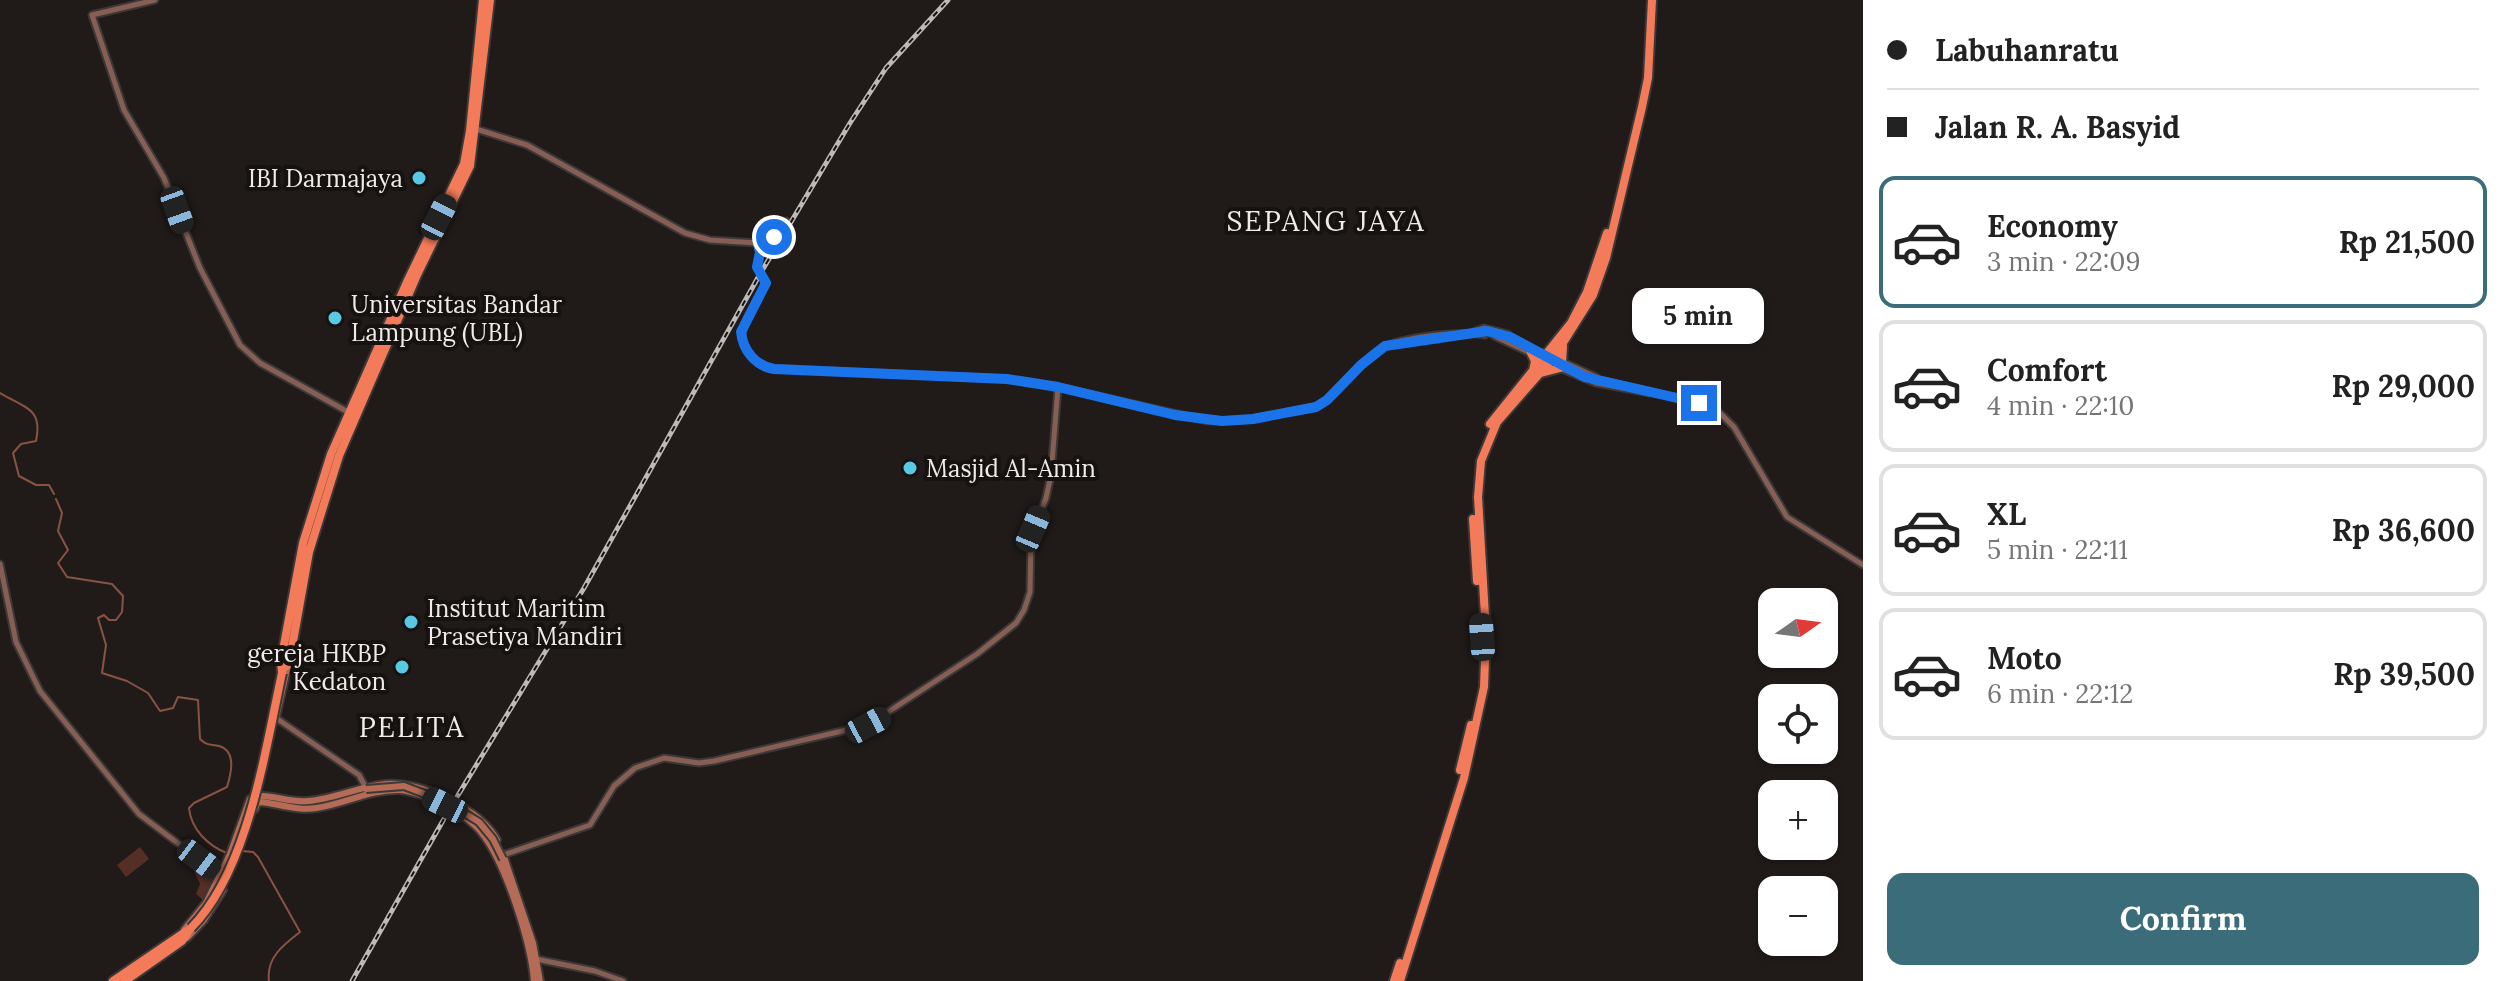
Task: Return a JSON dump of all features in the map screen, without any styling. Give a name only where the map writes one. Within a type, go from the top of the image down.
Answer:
[{"type":"highway","points":[[483,0],[484,32]]},
{"type":"highway","points":[[284,667],[311,511],[348,412],[440,221],[470,166],[490,0]]},
{"type":"highway","points":[[1397,981],[1464,778],[1482,697],[1486,633],[1477,536],[1479,472],[1485,448],[1497,422],[1559,345],[1593,295],[1606,258],[1630,144],[1648,78],[1649,0]]},
{"type":"highway","points":[[125,981],[184,935],[213,903],[228,873],[252,805],[309,552],[336,465],[464,164],[476,102]]},
{"type":"highway","points":[[1536,374],[1535,361],[1549,358],[1559,345]]},
{"type":"highway","points":[[113,981],[184,935]]},
{"type":"main road","points":[[232,859],[184,935],[190,936],[217,902],[244,827],[276,718],[284,667]]},
{"type":"main road","points":[[265,796],[260,789],[261,770],[284,667]]},
{"type":"main road","points":[[251,798],[257,795],[310,801],[365,790],[404,789],[445,805],[478,824],[502,858]]},
{"type":"main road","points":[[244,827],[256,805],[261,802],[315,808],[365,790],[399,790],[434,797],[483,822],[494,835],[536,959],[540,981]]},
{"type":"main road","points":[[434,797],[479,829],[506,869],[534,981]]},
{"type":"street","points":[[155,0],[92,15],[124,110],[164,178],[200,268],[236,339],[260,363],[348,412]]},
{"type":"street","points":[[476,129],[527,145],[685,233],[710,240],[752,241],[758,244],[757,267],[766,283],[744,323],[741,339],[749,354],[766,368],[983,377],[1058,387],[1186,417],[1245,420],[1321,404],[1385,346],[1475,332],[1497,333],[1585,377],[1699,403],[1721,414],[1734,427],[1787,517],[1863,565]]},
{"type":"street","points":[[758,244],[767,237],[774,237],[786,221]]},
{"type":"street","points":[[1475,332],[1481,329],[1496,330],[1549,358],[1595,377],[1659,393]]},
{"type":"street","points":[[502,858],[590,825],[621,777],[659,758],[699,763],[714,761],[868,725],[977,654],[1009,629],[1021,617],[1028,601],[1031,537],[1051,475],[1058,387]]},
{"type":"street","points":[[0,564],[16,642],[32,678],[45,697],[139,814],[220,875]]},
{"type":"street","points":[[276,718],[359,775],[365,790]]},
{"type":"street","points":[[536,959],[595,971],[623,981]]},
{"type":"shaded area","points":[[140,847],[149,859],[126,877],[117,865]]},
{"type":"shaded area","points":[[194,857],[218,874],[203,900],[196,894],[200,884],[191,864]]},
{"type":"waterway","points":[[0,393],[30,410],[37,422],[36,441],[21,444],[13,453],[19,476],[36,485],[49,485],[54,494]]},
{"type":"waterway","points":[[56,499],[62,513],[58,531],[68,550],[58,563],[67,577],[112,584],[123,596],[122,612],[116,620],[109,620],[104,615],[98,618],[106,645],[102,673],[127,681],[148,693],[160,711],[173,708],[178,697],[198,700],[200,739],[228,753],[231,764],[227,787],[189,808],[193,823],[202,836],[227,853]]},
{"type":"waterway","points":[[242,851],[253,852],[258,857],[300,932],[273,959],[269,981]]},
{"type":"railway","points":[[352,981],[449,810],[584,588],[760,274],[850,123],[886,68],[948,0]]},
{"type":"place","name":"IBI Darmajaya","points":[[419,178]]},
{"type":"place","name":"Universitas Bandar Lampung (UBL)","points":[[335,318]]},
{"type":"place","name":"Masjid Al-Amin","points":[[910,468]]},
{"type":"place","name":"Institut Maritim Prasetiya Mandiri","points":[[411,622]]},
{"type":"place","name":"gereja HKBP Kedaton","points":[[402,667]]},
{"type":"district","name":"SEPANG JAYA","points":[[1326,221]]},
{"type":"district","name":"PELITA","points":[[412,727]]},
{"type":"route","points":[[774,237],[767,237],[758,244],[758,272],[766,283],[741,332],[744,347],[766,368],[1007,379],[1058,387],[1175,415],[1222,421],[1253,419],[1316,407],[1385,346],[1487,331],[1510,337],[1585,377],[1699,403]]}]
